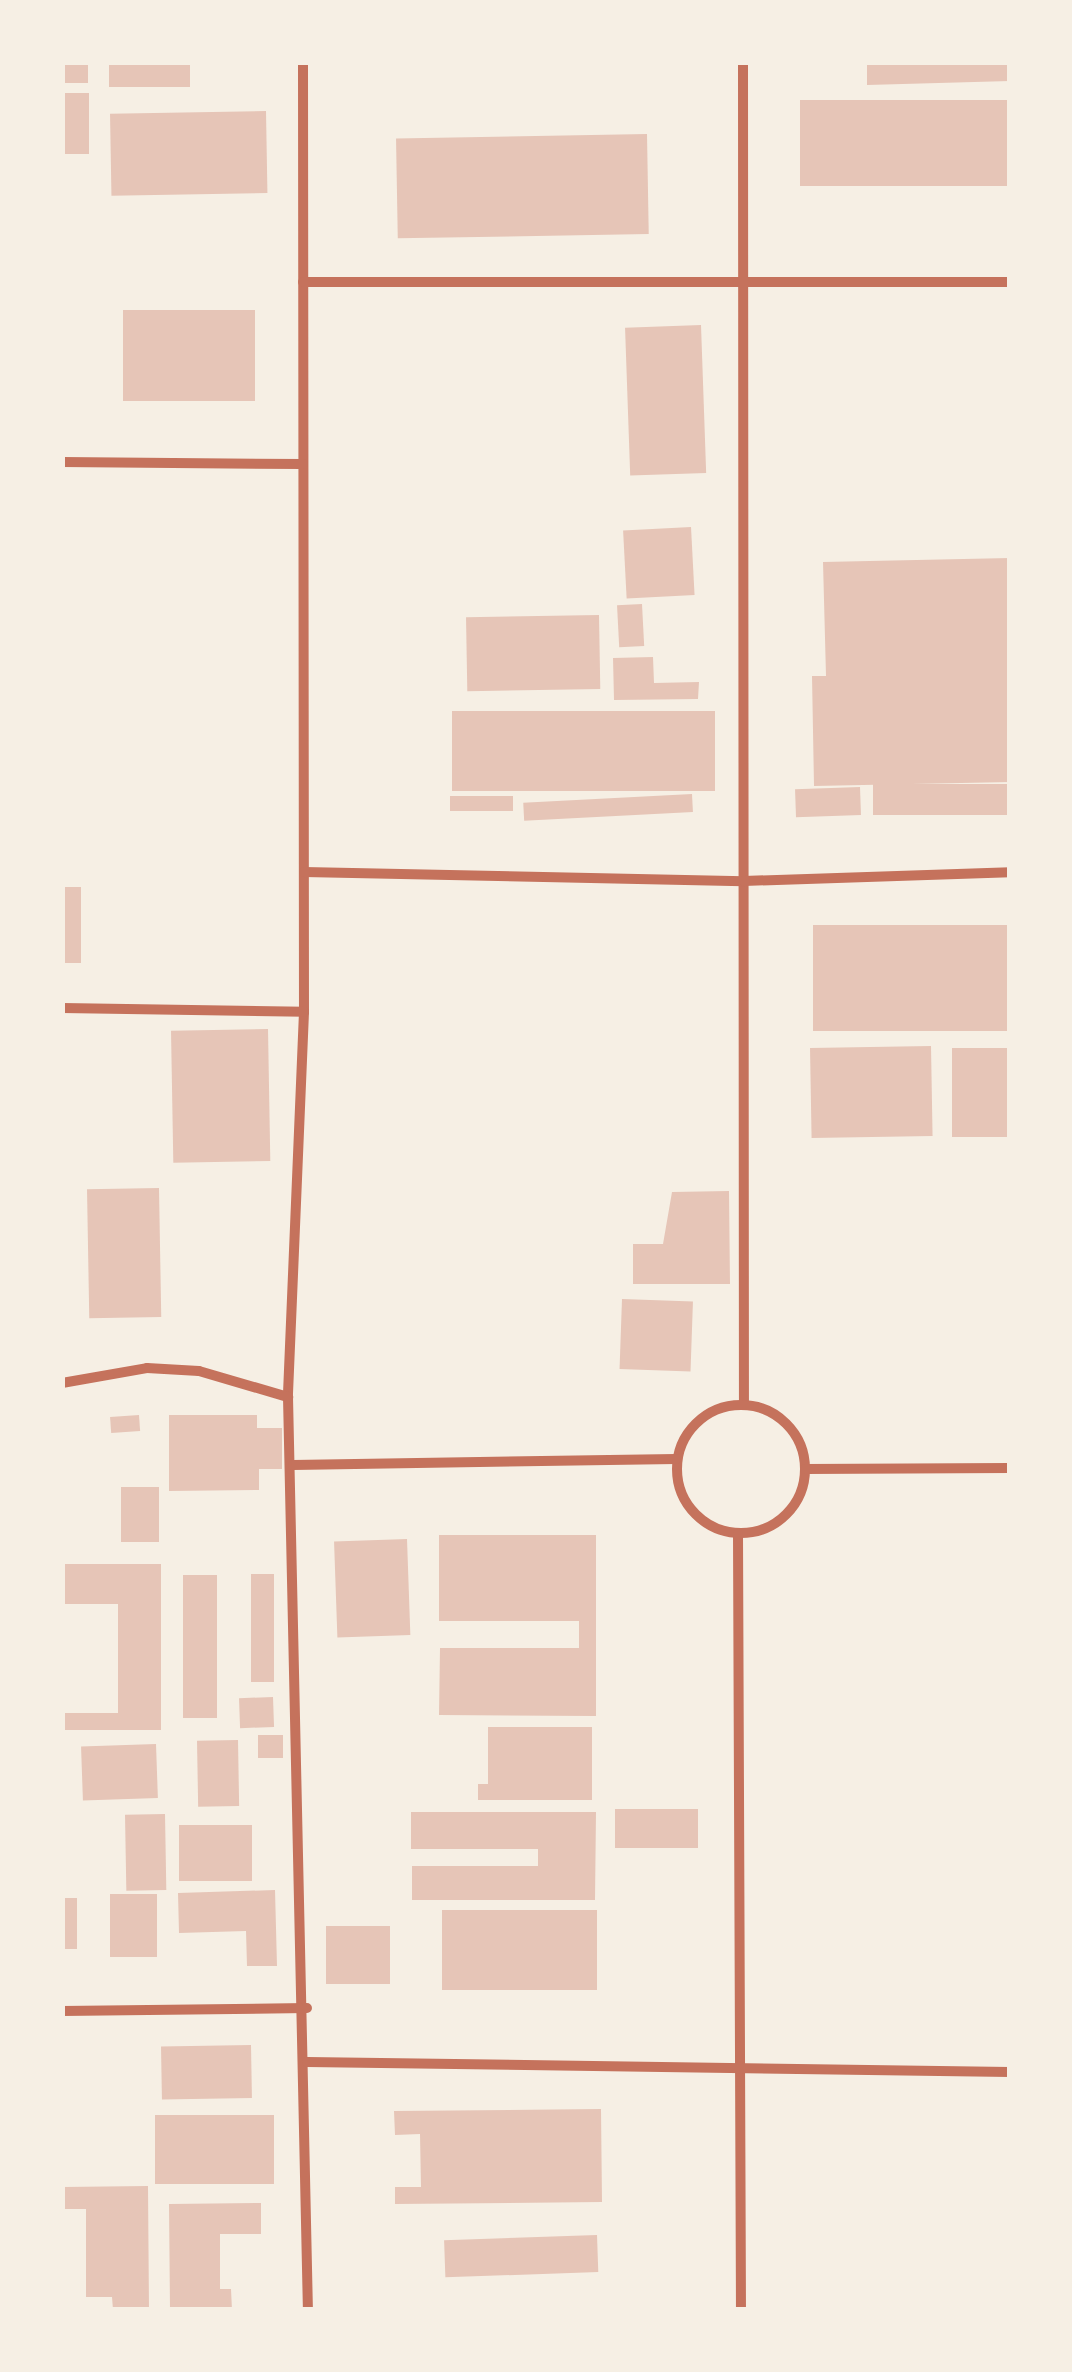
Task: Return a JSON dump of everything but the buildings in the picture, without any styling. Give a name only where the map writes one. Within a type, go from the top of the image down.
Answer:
[{"type":"street","points":[[304,62],[304,1012],[288,1396],[307,2008],[308,2310]]},
{"type":"street","points":[[743,62],[744,1403]]},
{"type":"street","points":[[303,282],[1010,282]]},
{"type":"street","points":[[62,462],[303,464]]},
{"type":"street","points":[[304,872],[744,880],[1010,872]]},
{"type":"street","points":[[62,1008],[304,1012]]},
{"type":"street","points":[[62,1383],[146,1368],[199,1370],[288,1396]]},
{"type":"street","points":[[744,1403],[791,1427],[804,1469],[782,1520],[738,1534],[690,1510],[676,1459],[698,1420],[744,1403]]},
{"type":"street","points":[[293,1465],[676,1459]]},
{"type":"street","points":[[804,1469],[1010,1468]]},
{"type":"street","points":[[738,1534],[740,2310]]},
{"type":"street","points":[[62,2011],[307,2008]]},
{"type":"street","points":[[307,2062],[1010,2072]]}]
